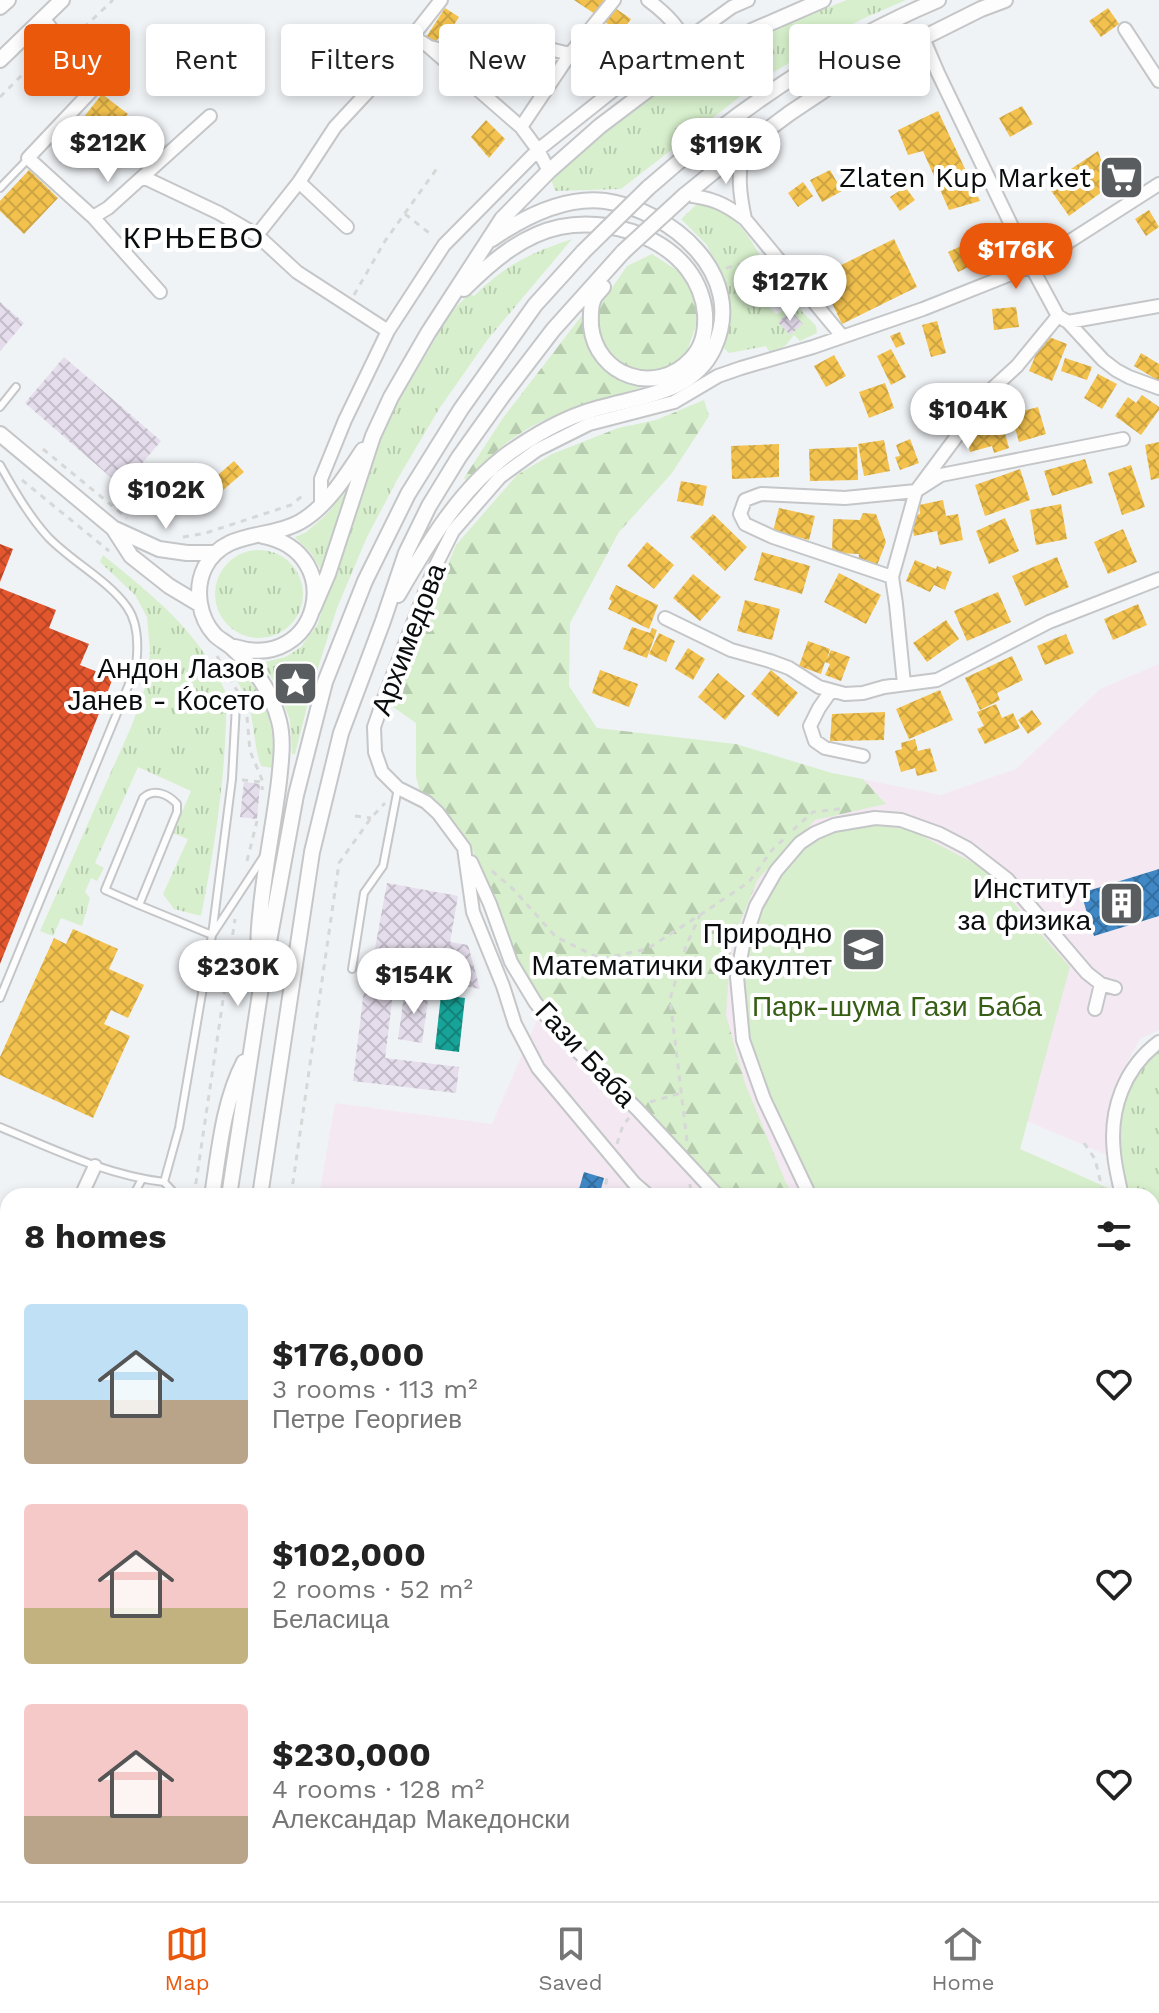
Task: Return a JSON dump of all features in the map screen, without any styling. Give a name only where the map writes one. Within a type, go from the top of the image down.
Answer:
[{"type":"street","points":[[0,7],[8,0]]},
{"type":"street","points":[[0,60],[62,0]]},
{"type":"street","points":[[423,25],[441,0]]},
{"type":"street","points":[[521,127],[570,54],[614,0]]},
{"type":"street","points":[[648,0],[667,14],[674,24]]},
{"type":"street","points":[[708,24],[748,0]]},
{"type":"street","points":[[768,24],[823,0]]},
{"type":"street","points":[[230,1188],[263,974],[303,767],[325,682],[365,581],[408,494],[461,409],[535,305],[648,188],[747,108],[819,61],[881,26],[938,0]]},
{"type":"street","points":[[930,34],[1005,0]]},
{"type":"street","points":[[43,18],[48,24]]},
{"type":"street","points":[[1125,29],[1159,81]]},
{"type":"street","points":[[423,43],[521,127],[549,171]]},
{"type":"street","points":[[428,46],[501,64],[523,48],[537,46],[570,54]]},
{"type":"street","points":[[930,54],[1031,266],[1063,319],[1116,370],[1159,388]]},
{"type":"street","points":[[87,96],[28,158],[93,217],[160,292]]},
{"type":"street","points":[[257,235],[299,182],[335,127],[364,96]]},
{"type":"street","points":[[321,505],[321,479],[345,420],[388,331],[444,245],[538,150],[606,96]]},
{"type":"street","points":[[231,646],[250,652],[271,651],[290,642],[304,628],[328,574],[373,436],[397,385],[442,312],[502,219],[549,171],[640,96]]},
{"type":"street","points":[[261,1188],[312,852],[341,733],[406,553],[429,506],[459,457],[553,330],[623,252],[685,195],[816,96]]},
{"type":"street","points":[[93,217],[108,208],[210,116]]},
{"type":"street","points":[[743,148],[738,176],[745,219]]},
{"type":"street","points":[[143,177],[257,235],[297,272],[388,331]]},
{"type":"street","points":[[299,182],[347,227]]},
{"type":"street","name":"Архимедова","points":[[640,1188],[538,1068],[515,1024],[473,912],[464,848],[438,813],[426,802],[398,788],[382,772],[375,752],[374,727],[428,582],[453,531],[500,477],[537,450],[589,424],[674,402],[718,376],[923,309],[1031,266],[1159,184]]},
{"type":"street","points":[[685,195],[708,198],[727,205],[745,219],[842,336]]},
{"type":"street","points":[[383,621],[444,520],[488,470],[551,427],[583,413],[666,390],[683,382],[706,361],[720,332],[722,317],[718,285],[704,258],[679,232],[634,209],[605,201],[561,205],[518,221],[485,244]]},
{"type":"street","points":[[442,312],[493,262],[528,239],[577,225],[605,225],[629,230],[656,241],[677,258],[691,274],[702,299],[705,324],[699,348],[681,368],[667,374],[639,378],[625,374],[605,360],[592,337],[593,300],[611,278],[623,252]]},
{"type":"street","points":[[904,684],[892,577],[916,491],[992,389],[1063,319],[1159,306]]},
{"type":"street","points":[[0,434],[113,528],[159,549],[215,553]]},
{"type":"street","points":[[262,535],[300,522],[321,505],[373,436]]},
{"type":"street","points":[[892,577],[773,537],[745,524],[740,514],[745,500],[761,494],[845,498],[916,491],[941,475],[1123,439]]},
{"type":"street","points":[[113,528],[131,556],[169,586],[199,604]]},
{"type":"street","points":[[263,974],[258,933],[278,794],[281,730],[276,710],[251,668],[231,646],[216,636],[205,621],[199,604],[199,585],[204,568],[215,553],[237,539],[262,535],[289,545],[309,566],[314,580],[313,609]]},
{"type":"street","points":[[665,618],[731,650],[789,668],[819,687],[845,694],[863,693],[937,680],[1049,622],[1159,579]]},
{"type":"street","points":[[831,691],[810,726],[815,741],[825,748],[863,756]]},
{"type":"street","points":[[806,1188],[764,1099],[743,1040],[737,977],[743,945],[756,906],[776,871],[800,843],[815,833],[834,825],[865,819],[901,820],[929,829],[967,848],[1007,879],[1083,958],[1087,973],[1101,984],[1115,988]]},
{"type":"street","name":"Гази Баба","points":[[464,848],[490,904],[511,962],[535,1002],[564,1038],[637,1109],[710,1188]]},
{"type":"street","points":[[1095,1009],[1101,984]]},
{"type":"street","points":[[1121,1188],[1114,1153],[1116,1107],[1133,1066],[1159,1042]]},
{"type":"street","points":[[213,1188],[231,1096],[251,1047]]},
{"type":"street","points":[[85,1188],[95,1166]]},
{"type":"lane","points":[[0,188],[28,158]]},
{"type":"lane","points":[[0,407],[16,387]]},
{"type":"lane","points":[[0,465],[28,512],[48,536],[127,607],[137,636],[137,658],[129,684],[0,998]]},
{"type":"lane","points":[[164,1182],[179,1128],[212,935],[239,703]]},
{"type":"lane","points":[[352,969],[364,893],[383,866],[398,788]]},
{"type":"lane","points":[[139,905],[177,812],[177,804],[172,798],[154,792],[143,798],[105,890],[139,905],[212,935]]},
{"type":"lane","points":[[212,935],[268,849]]},
{"type":"lane","points":[[0,1127],[95,1166],[164,1182],[170,1188]]},
{"type":"lane","points":[[137,1188],[142,1179]]},
{"type":"path","points":[[89,24],[113,0]]},
{"type":"path","points":[[0,97],[24,73]]},
{"type":"path","points":[[348,306],[385,241],[438,167]]},
{"type":"path","points":[[405,214],[444,245]]},
{"type":"path","points":[[720,269],[767,257]]},
{"type":"path","points":[[180,538],[206,533],[291,505],[321,479]]},
{"type":"path","points":[[238,691],[239,703]]},
{"type":"path","points":[[245,711],[249,722],[250,751],[263,782],[261,794]]},
{"type":"path","points":[[232,779],[263,782]]},
{"type":"path","points":[[485,865],[513,889],[556,937],[601,959],[647,949],[749,882],[772,850],[813,812],[856,806]]},
{"type":"path","points":[[246,868],[259,814]]},
{"type":"path","points":[[292,1188],[339,863],[371,818],[355,816]]},
{"type":"path","points":[[195,1188],[239,895]]},
{"type":"path","points":[[689,1166],[670,999],[686,946],[700,915]]},
{"type":"path","points":[[605,1188],[623,1125],[637,1109],[681,1093]]},
{"type":"path","points":[[1084,1143],[1095,1159],[1102,1188]]},
{"type":"shaded area","name":"Природно Математички Факултет","points":[[1159,664],[1159,1030],[1140,1039],[1124,1068],[1119,1083],[1111,1157],[962,1093],[930,1188],[320,1188],[335,1103],[492,1124],[603,867],[813,812],[863,779],[940,795],[1016,769],[1100,689]]},
{"type":"green space","points":[[847,0],[906,0],[853,24],[789,24],[789,63],[773,73],[773,30]]},
{"type":"green space","points":[[652,96],[741,96],[621,189],[555,191],[551,179],[609,126]]},
{"type":"green space","points":[[696,205],[715,207],[735,220],[765,264],[746,283],[776,314],[796,305],[816,326],[817,333],[800,341],[794,335],[786,345],[771,354],[766,346],[729,353],[722,346],[728,327],[723,280],[707,245],[681,219]]},
{"type":"green space","points":[[572,239],[488,339],[439,409],[397,480],[367,537],[337,608],[295,754],[292,754],[290,720],[277,686],[262,663],[285,657],[301,647],[318,624],[338,549],[360,485],[388,419],[451,312],[469,294],[474,296],[519,261]]},
{"type":"green space","points":[[652,254],[681,273],[694,292],[697,323],[687,351],[673,364],[655,373],[629,373],[603,348],[595,321],[598,308],[627,266]]},
{"type":"green space","points":[[583,314],[590,348],[598,364],[615,377],[642,387],[566,411],[538,424],[501,448],[467,481],[464,478],[503,418]]},
{"type":"green space","points":[[704,400],[709,416],[672,473],[619,532],[570,623],[569,686],[597,728],[736,744],[832,773],[863,779],[886,804],[815,820],[758,879],[731,944],[726,1015],[745,1083],[789,1188],[714,1188],[559,1024],[530,983],[508,944],[473,851],[454,823],[420,792],[416,776],[416,723],[393,707],[456,545],[517,475],[552,454],[618,428],[656,420]]},
{"type":"green space","points":[[346,491],[320,568],[311,553],[295,537],[305,533],[326,515]]},
{"type":"green space","points":[[259,550],[276,554],[290,563],[299,577],[303,594],[299,611],[290,625],[276,634],[259,638],[242,634],[228,625],[219,611],[215,594],[219,577],[228,563],[242,554]]},
{"type":"green space","points":[[103,555],[156,599],[188,632],[215,670],[225,691],[225,746],[218,819],[201,916],[174,909],[163,894],[188,839],[173,833],[191,791],[138,767],[95,863],[104,868],[97,881],[91,878],[85,892],[90,898],[82,926],[61,918],[53,936],[40,931],[132,725],[148,679],[150,651],[147,617],[135,595],[100,562]]},
{"type":"green space","points":[[229,661],[251,683],[266,708],[272,737],[273,768],[261,766],[249,706],[227,664]]},
{"type":"green space","name":"Парк-шума Гази Баба","points":[[853,824],[909,829],[983,868],[1070,967],[1020,1149],[1108,1188],[807,1188],[743,1040],[742,954],[777,870],[814,834]]},
{"type":"green space","points":[[1159,1042],[1159,1188],[1121,1188],[1114,1153],[1120,1093]]},
{"type":"building: Homes","points":[[574,0],[604,0],[595,14]]},
{"type":"building: Homes","points":[[445,8],[459,17],[455,24],[439,24],[436,42],[427,36]]},
{"type":"building: Homes","points":[[615,8],[631,19],[627,24],[605,22]]},
{"type":"building: Homes","points":[[1108,8],[1119,24],[1101,37],[1089,21]]},
{"type":"building: Homes","points":[[100,96],[128,114],[87,166],[61,146]]},
{"type":"building: Homes","points":[[1022,106],[1033,124],[1010,137],[999,118]]},
{"type":"building: Homes","points":[[938,111],[980,201],[949,210],[923,151],[908,155],[898,130]]},
{"type":"building: Homes","points":[[486,120],[505,139],[489,158],[471,137]]},
{"type":"building: Homes","points":[[1098,151],[1110,186],[1069,216],[1047,185]]},
{"type":"building: Homes","points":[[29,170],[58,198],[24,234],[0,211],[0,201]]},
{"type":"building: Homes","points":[[830,170],[842,191],[822,202],[810,180]]},
{"type":"building: Homes","points":[[803,182],[813,196],[798,207],[788,193]]},
{"type":"building: Homes","points":[[905,187],[915,200],[900,211],[890,197]]},
{"type":"building: Homes","points":[[1149,210],[1159,227],[1146,236],[1135,219]]},
{"type":"building: Homes","points":[[894,239],[917,287],[842,324],[819,276]]},
{"type":"building: Homes","points":[[974,240],[983,260],[958,272],[948,252]]},
{"type":"building: Homes","points":[[1016,307],[1019,327],[994,330],[992,309]]},
{"type":"building: Homes","points":[[937,321],[946,353],[931,357],[922,325]]},
{"type":"building: Homes","points":[[900,332],[905,344],[896,348],[890,336]]},
{"type":"building: Homes","points":[[1044,335],[1067,344],[1052,381],[1029,371]]},
{"type":"building: Homes","points":[[891,349],[906,377],[891,385],[877,356]]},
{"type":"building: Homes","points":[[1141,353],[1159,364],[1159,381],[1134,366]]},
{"type":"building: Homes","points":[[834,355],[846,376],[826,387],[814,366]]},
{"type":"building: Homes","points":[[1065,358],[1092,367],[1087,380],[1061,371]]},
{"type":"building: Homes","points":[[1098,374],[1117,384],[1102,409],[1084,398]]},
{"type":"building: Homes","points":[[885,383],[894,408],[869,418],[859,392]]},
{"type":"building: Homes","points":[[1142,395],[1159,410],[1141,435],[1115,416],[1128,397],[1136,403]]},
{"type":"building: Homes","points":[[1038,407],[1046,434],[1019,442],[1011,414]]},
{"type":"building: Homes","points":[[1001,419],[1009,448],[994,453],[992,446],[970,452],[964,429]]},
{"type":"building: Homes","points":[[910,439],[919,463],[900,470],[895,457],[900,456],[896,445]]},
{"type":"building: Homes","points":[[884,440],[890,471],[864,476],[858,444]]},
{"type":"building: Homes","points":[[1159,442],[1159,478],[1151,480],[1145,445]]},
{"type":"building: Homes","points":[[779,444],[779,477],[732,479],[731,446]]},
{"type":"building: Homes","points":[[857,447],[858,480],[810,481],[809,449]]},
{"type":"building: Homes","points":[[1085,459],[1093,483],[1052,496],[1044,471]]},
{"type":"building: Homes","points":[[234,461],[244,472],[214,498],[204,487]]},
{"type":"building: Homes","points":[[1131,465],[1145,507],[1122,515],[1108,473]]},
{"type":"building: Homes","points":[[1020,469],[1030,500],[985,516],[975,485]]},
{"type":"building: Homes","points":[[681,481],[707,486],[703,506],[677,501]]},
{"type":"building: Homes","points":[[943,500],[946,516],[958,514],[963,540],[940,545],[937,531],[914,536],[910,516],[920,514],[919,505]]},
{"type":"building: Homes","points":[[1061,504],[1067,539],[1036,545],[1030,510]]},
{"type":"building: Homes","points":[[779,508],[815,516],[809,540],[773,531]]},
{"type":"building: Homes","points":[[863,513],[876,514],[886,542],[876,568],[858,565],[859,554],[832,551],[833,519],[860,520]]},
{"type":"building: Homes","points":[[713,514],[747,547],[725,571],[690,537]]},
{"type":"building: Homes","points":[[1005,518],[1019,551],[989,564],[976,531]]},
{"type":"building: Homes","points":[[1123,529],[1137,562],[1108,574],[1094,542]]},
{"type":"building: Homes","points":[[647,542],[674,565],[654,589],[627,566]]},
{"type":"building: Homes","points":[[762,552],[810,566],[802,594],[754,580]]},
{"type":"building: Homes","points":[[1057,557],[1069,587],[1025,606],[1012,576]]},
{"type":"building: Homes","points":[[915,560],[952,572],[945,590],[934,585],[930,592],[906,581]]},
{"type":"building: Homes","points":[[839,573],[881,595],[866,624],[824,602]]},
{"type":"building: Homes","points":[[693,574],[721,597],[700,621],[673,598]]},
{"type":"building: Homes","points":[[616,585],[658,605],[649,629],[608,609]]},
{"type":"building: Homes","points":[[998,592],[1011,622],[967,641],[954,611]]},
{"type":"building: Homes","points":[[745,600],[780,609],[772,640],[737,631]]},
{"type":"building: Homes","points":[[1138,604],[1147,625],[1113,640],[1104,619]]},
{"type":"building: Homes","points":[[946,620],[959,639],[927,662],[913,643]]},
{"type":"building: Homes","points":[[632,627],[650,633],[652,628],[657,630],[647,658],[623,649]]},
{"type":"building: Homes","points":[[659,633],[675,641],[666,662],[649,654]]},
{"type":"building: Homes","points":[[1066,634],[1074,653],[1045,665],[1037,646]]},
{"type":"building: Homes","points":[[808,641],[830,649],[827,659],[831,650],[850,657],[841,681],[825,675],[830,664],[825,662],[821,674],[799,666]]},
{"type":"building: Homes","points":[[688,648],[705,659],[693,680],[675,669]]},
{"type":"building: Homes","points":[[1012,656],[1023,680],[997,693],[1000,700],[980,710],[965,678]]},
{"type":"building: Homes","points":[[600,670],[638,684],[629,707],[592,693]]},
{"type":"building: Homes","points":[[771,670],[798,693],[778,717],[751,694]]},
{"type":"building: Homes","points":[[718,673],[745,696],[725,720],[698,697]]},
{"type":"building: Homes","points":[[940,690],[953,720],[909,739],[896,709]]},
{"type":"building: Homes","points":[[996,704],[1002,718],[1013,713],[1020,728],[985,744],[977,729],[984,726],[977,712]]},
{"type":"building: Homes","points":[[1032,710],[1042,724],[1028,734],[1018,720]]},
{"type":"building: Homes","points":[[885,712],[884,740],[830,741],[832,714]]},
{"type":"building: Homes","points":[[915,739],[918,751],[930,748],[937,771],[917,776],[915,768],[901,772],[895,751],[902,749],[901,743]]},
{"type":"building: Homes","points":[[73,929],[118,949],[109,969],[144,985],[128,1018],[111,1010],[104,1024],[130,1036],[93,1118],[0,1075],[0,1057],[54,938],[66,944]]},
{"type":"building: Shops","name":"Zlaten Kup Market","points":[[1125,160],[1136,187],[1119,195],[1107,168]]},
{"type":"building: Shops","points":[[0,544],[13,549],[0,582]]},
{"type":"building: Shops","points":[[0,588],[56,610],[49,628],[89,644],[80,665],[113,678],[0,964]]},
{"type":"building: Schools","name":"Институт за физика","points":[[1159,869],[1159,916],[1094,936],[1081,893]]},
{"type":"building: Schools","points":[[584,1172],[604,1178],[601,1188],[579,1188]]},
{"type":"building: Public","points":[[441,995],[465,998],[459,1052],[435,1049]]},
{"type":"building: Other","points":[[0,302],[24,323],[0,351]]},
{"type":"building: Other","points":[[791,311],[803,324],[790,335],[778,322]]},
{"type":"building: Other","points":[[64,357],[161,441],[122,487],[25,403]]},
{"type":"building: Other","points":[[244,782],[260,784],[257,819],[240,817]]},
{"type":"building: Other","points":[[387,883],[458,896],[450,942],[468,945],[480,989],[371,970]]},
{"type":"building: Other","points":[[366,973],[395,977],[385,1058],[459,1067],[456,1093],[353,1081]]},
{"type":"building: Other","points":[[405,989],[429,993],[422,1043],[398,1039]]},
{"type":"place","name":"Zlaten Kup Market","points":[[1122,177]]},
{"type":"place","name":"Андон Лазов Јанев - Ќосето","points":[[296,684]]},
{"type":"place","name":"Институт за физика","points":[[1122,904]]},
{"type":"place","name":"Природно Математички Факултет","points":[[863,949]]},
{"type":"district","name":"КРЊЕВО","points":[[194,238]]}]
